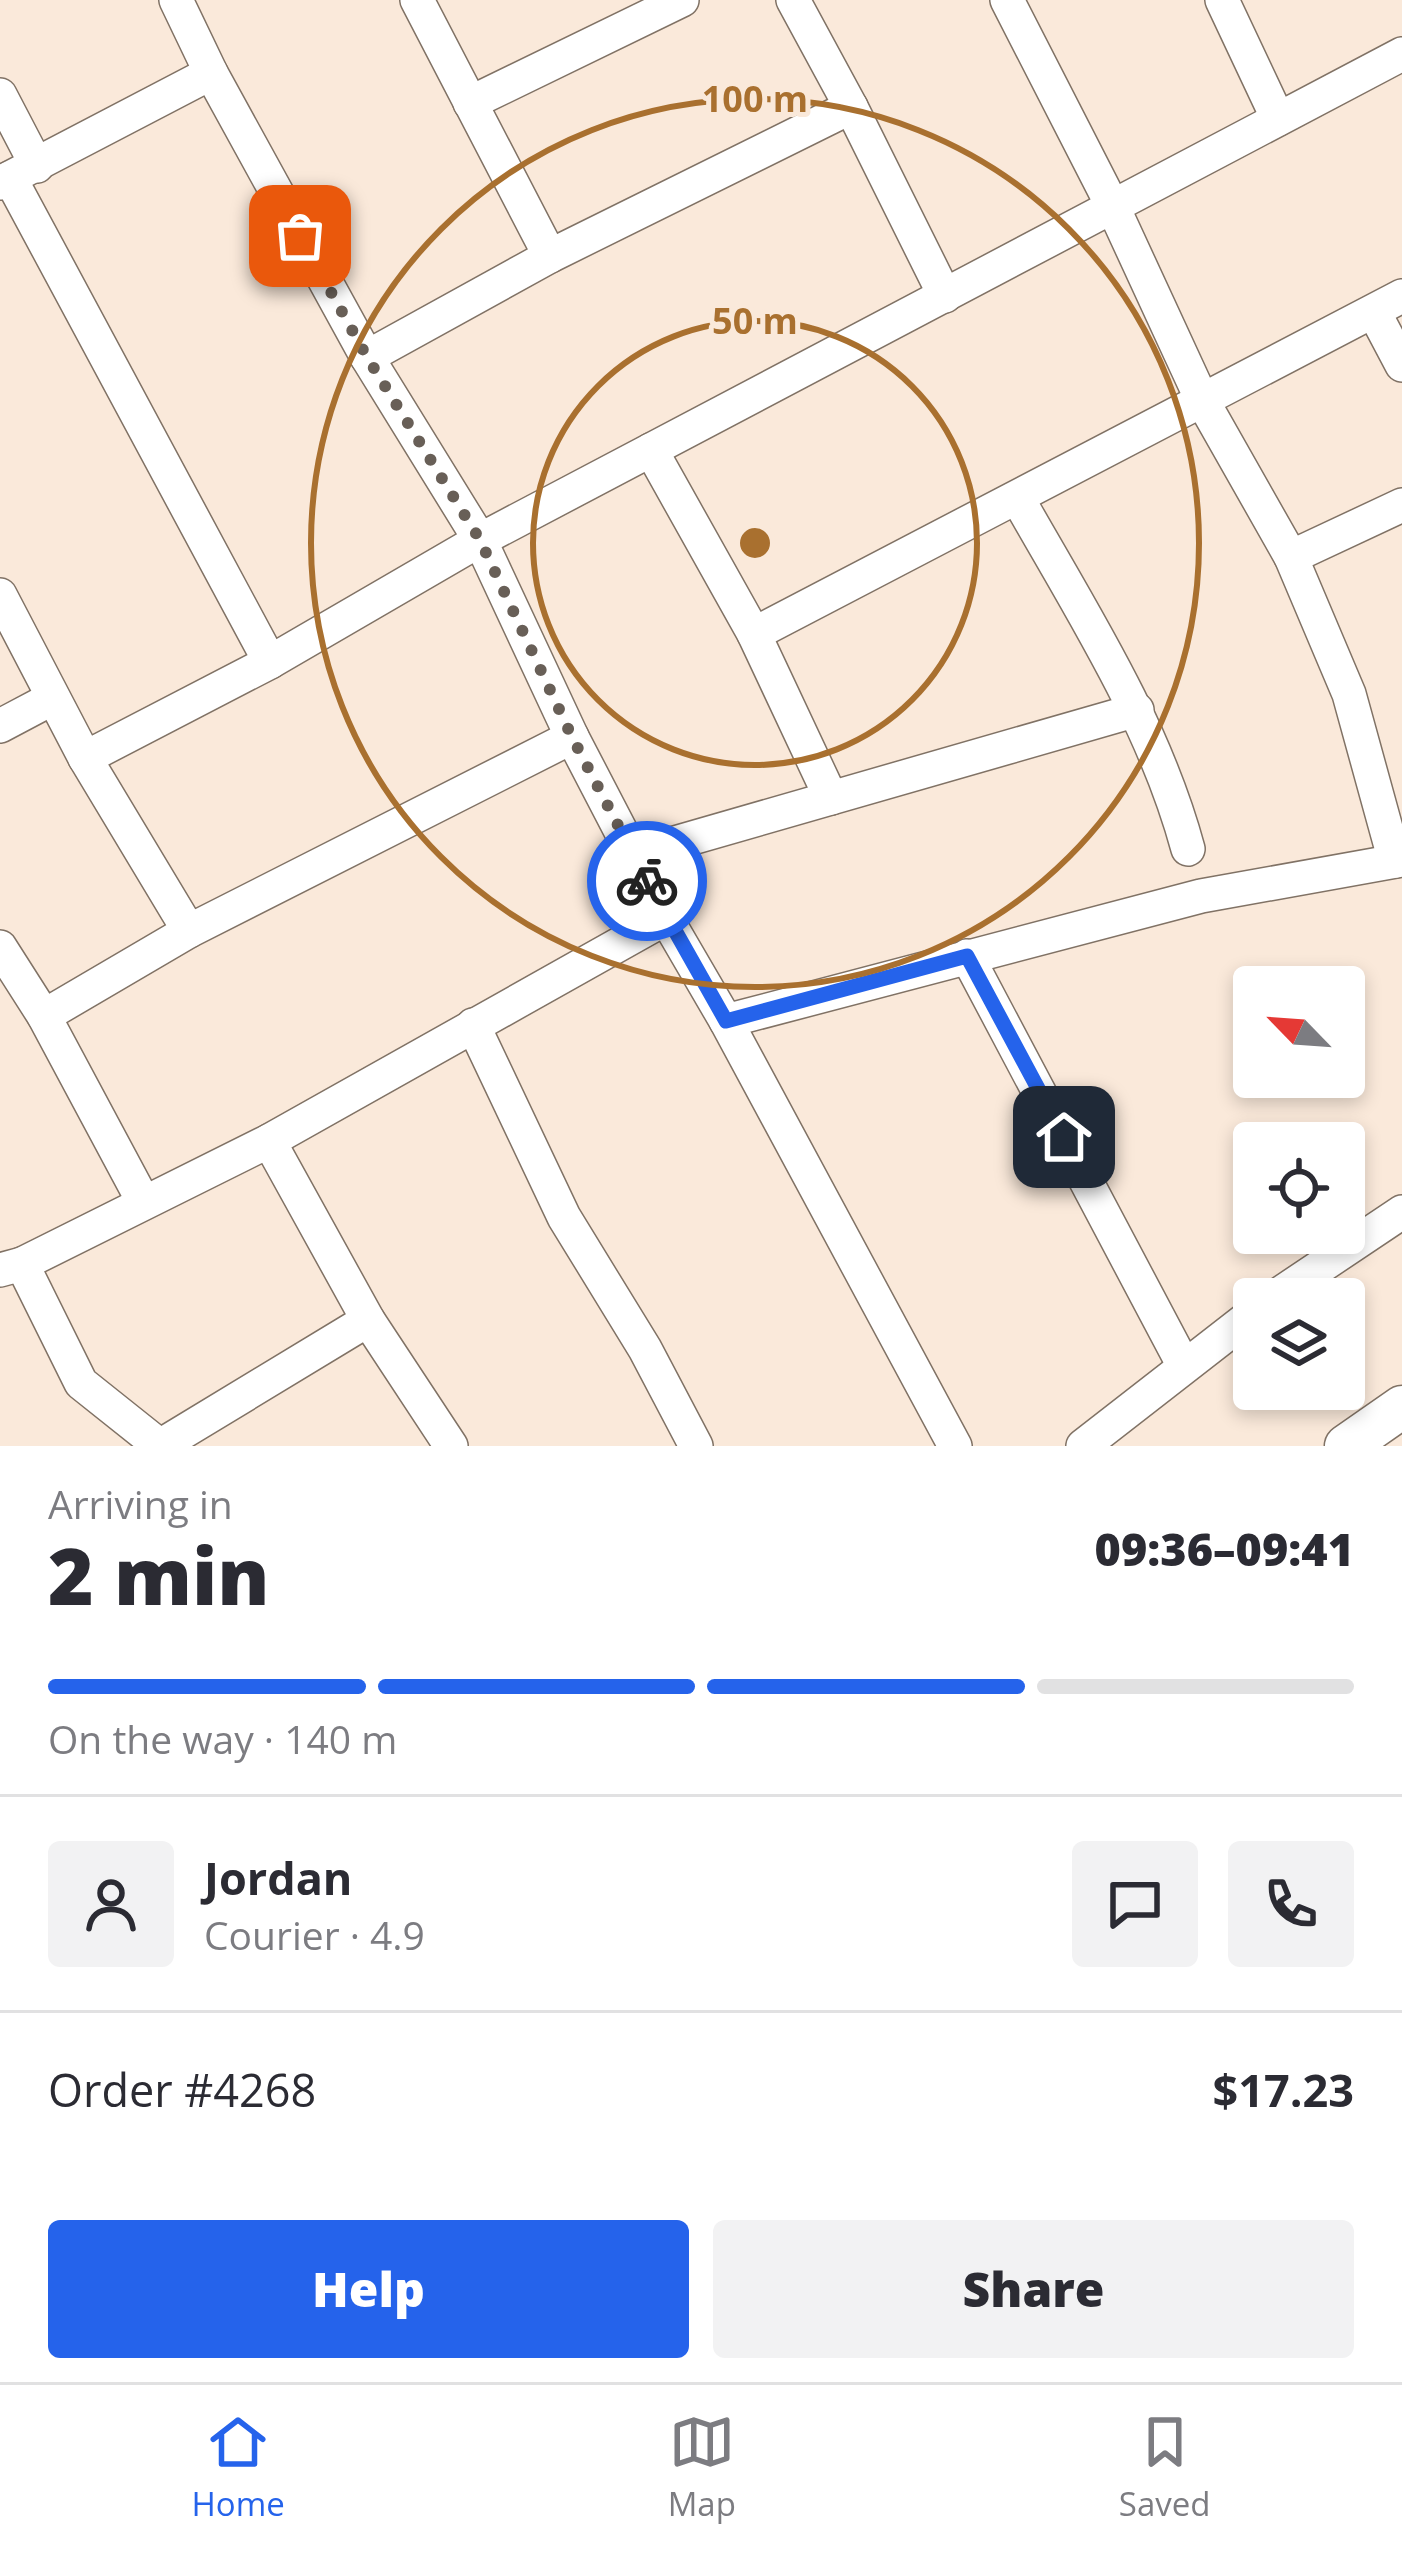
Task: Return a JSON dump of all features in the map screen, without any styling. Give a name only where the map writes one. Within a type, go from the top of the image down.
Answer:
[{"type":"main road","points":[[1346,1446],[1402,1407]]},
{"type":"street","points":[[176,0],[367,357],[480,540],[572,737],[666,918],[955,1446]]},
{"type":"street","points":[[417,0],[550,256]]},
{"type":"street","points":[[470,103],[682,0]]},
{"type":"street","points":[[793,0],[945,296]]},
{"type":"street","points":[[726,1021],[1202,896],[1398,861],[1349,694],[1291,557],[1202,400],[1112,205],[1007,0]]},
{"type":"street","points":[[1222,0],[1278,119]]},
{"type":"street","points":[[85,758],[270,662],[480,540],[1402,54]]},
{"type":"street","points":[[16,176],[211,73]]},
{"type":"street","points":[[0,95],[16,176],[270,662]]},
{"type":"street","points":[[367,357],[550,256],[851,107]]},
{"type":"street","points":[[754,634],[1388,304],[1402,365]]},
{"type":"street","points":[[651,451],[754,634],[831,798]]},
{"type":"street","points":[[1018,499],[1137,710],[1172,792],[1188,849]]},
{"type":"street","points":[[1291,557],[1402,505]]},
{"type":"street","points":[[0,595],[85,758],[189,931]]},
{"type":"street","points":[[0,726],[52,699]]},
{"type":"street","points":[[633,855],[1137,710]]},
{"type":"street","points":[[44,1016],[189,931],[572,737]]},
{"type":"street","points":[[368,1320],[160,1446],[81,1383],[11,1267],[269,1141],[666,918]]},
{"type":"street","points":[[0,947],[44,1016],[143,1201]]},
{"type":"street","points":[[967,956],[1184,1366]]},
{"type":"street","points":[[473,1025],[564,1216],[645,1349],[696,1446]]},
{"type":"street","points":[[269,1141],[368,1320],[451,1446]]},
{"type":"street","points":[[1303,1278],[1402,1212]]},
{"type":"street","points":[[1083,1446],[1233,1328]]},
{"type":"way so far","points":[[300,236],[367,357],[480,540],[572,737],[647,881]]},
{"type":"route","points":[[647,881],[726,1021],[967,956],[1064,1137]]}]
